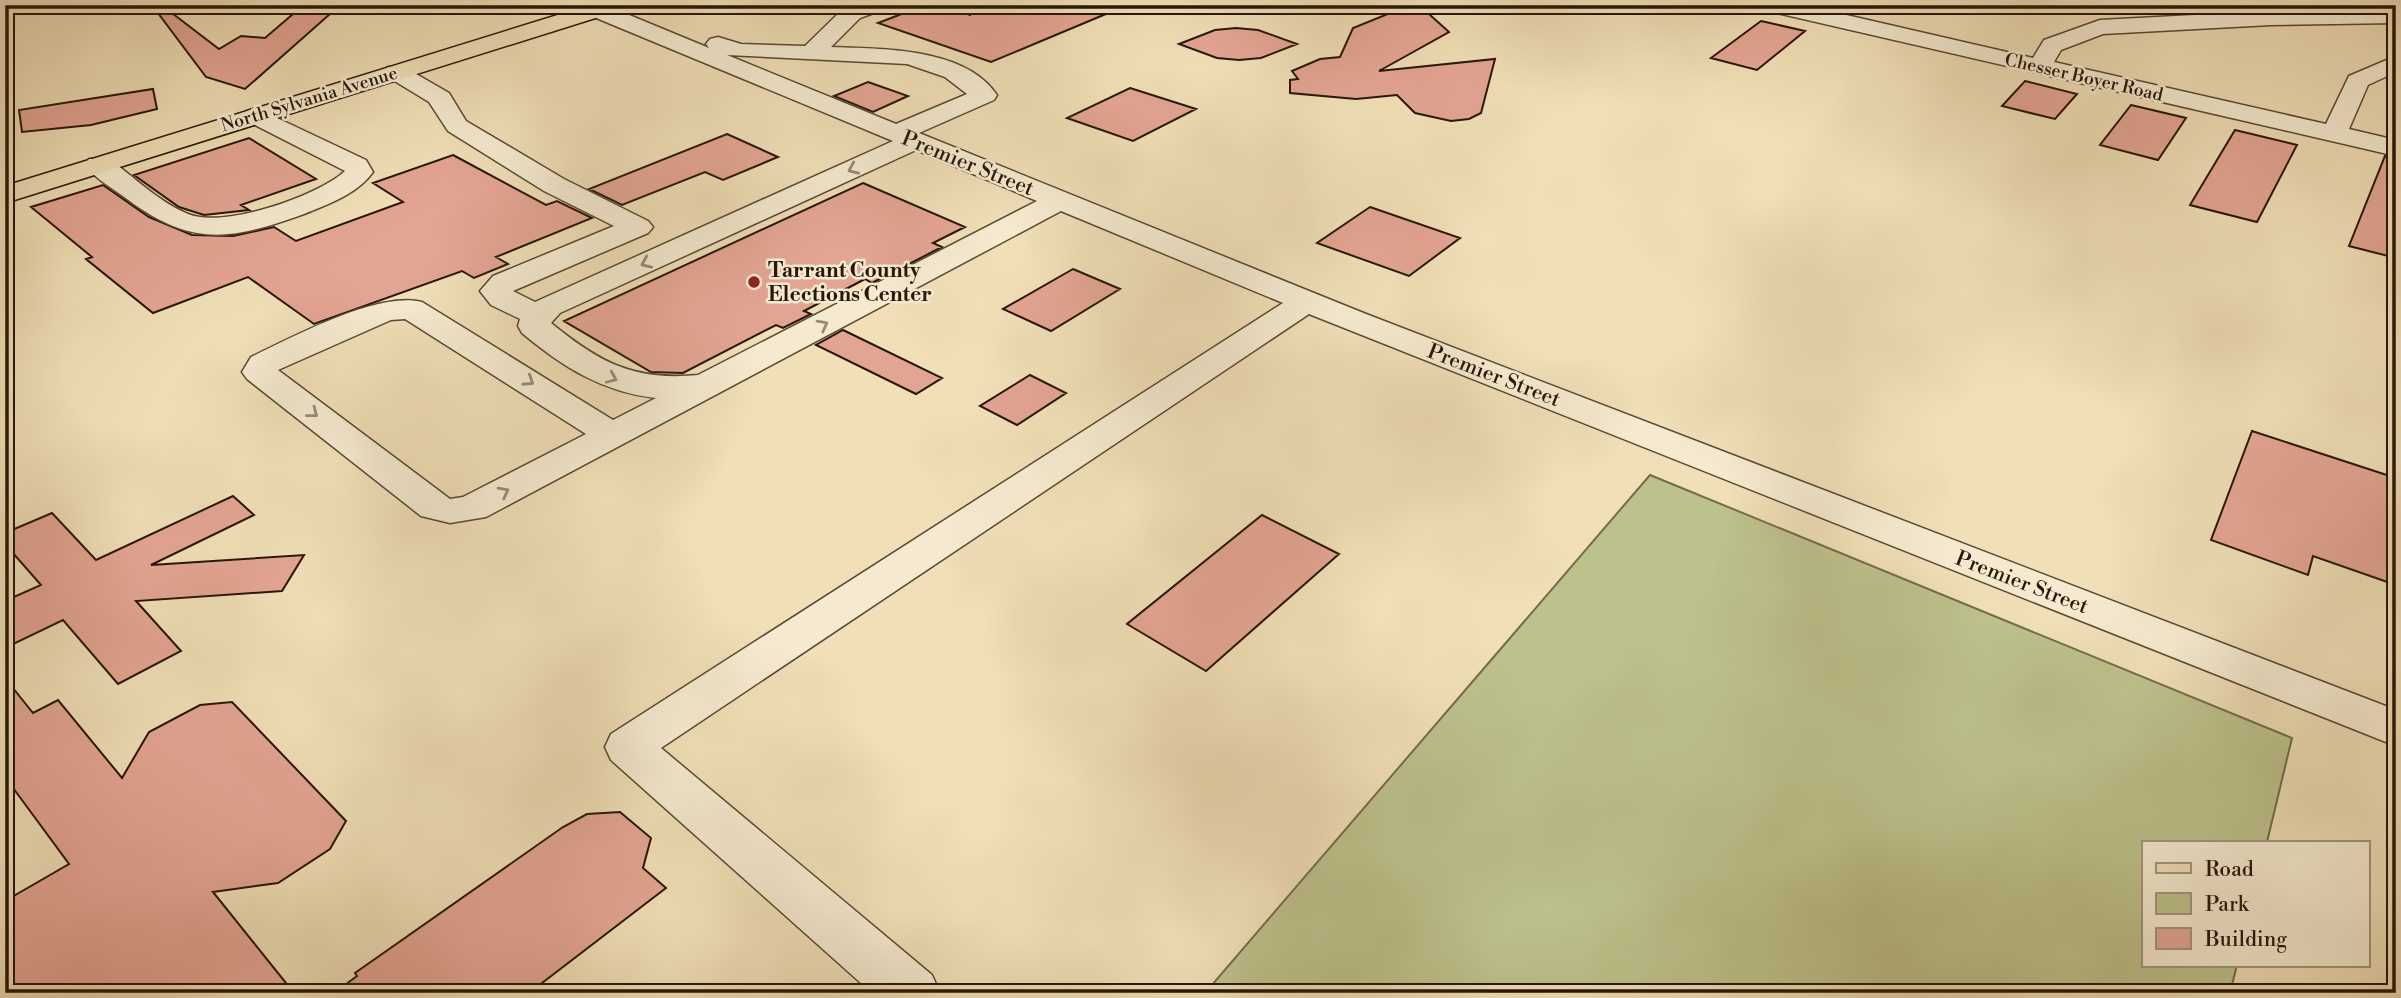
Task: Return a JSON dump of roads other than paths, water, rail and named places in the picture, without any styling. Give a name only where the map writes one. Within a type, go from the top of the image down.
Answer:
[{"type":"main road","name":"North Sylvania Avenue","points":[[5,195],[608,7]]},
{"type":"street","points":[[812,53],[852,13],[874,5]]},
{"type":"street","name":"Chesser Boyer Road","points":[[1773,5],[1857,15],[2040,66],[2396,148]]},
{"type":"street","points":[[472,344],[906,137],[985,95],[953,72],[910,57],[738,51],[608,7]]},
{"type":"street","name":"Premier Street","points":[[608,7],[906,137],[1307,301],[2396,729]]},
{"type":"street","points":[[2040,66],[2052,45],[2100,27],[2270,18],[2396,16]]},
{"type":"street","points":[[2334,134],[2358,81],[2396,63]]},
{"type":"street","points":[[396,72],[440,97],[447,114],[457,126],[554,185],[638,227],[504,283],[496,291],[502,298],[537,315]]},
{"type":"street","points":[[99,165],[181,222],[206,226],[238,224],[261,217],[339,189],[354,180],[359,172],[356,166],[256,116]]},
{"type":"street","points":[[613,435],[423,314],[398,308],[385,310],[280,356],[263,365],[259,372],[435,507],[450,511],[472,508],[613,435],[717,381],[1060,200]]},
{"type":"street","points":[[912,993],[628,747],[1307,301]]},
{"type":"street","points":[[537,315],[534,326],[563,351],[618,382],[656,390],[706,385],[717,381]]},
{"type":"place","name":"Tarrant County Elections Center","points":[[754,282]]}]
